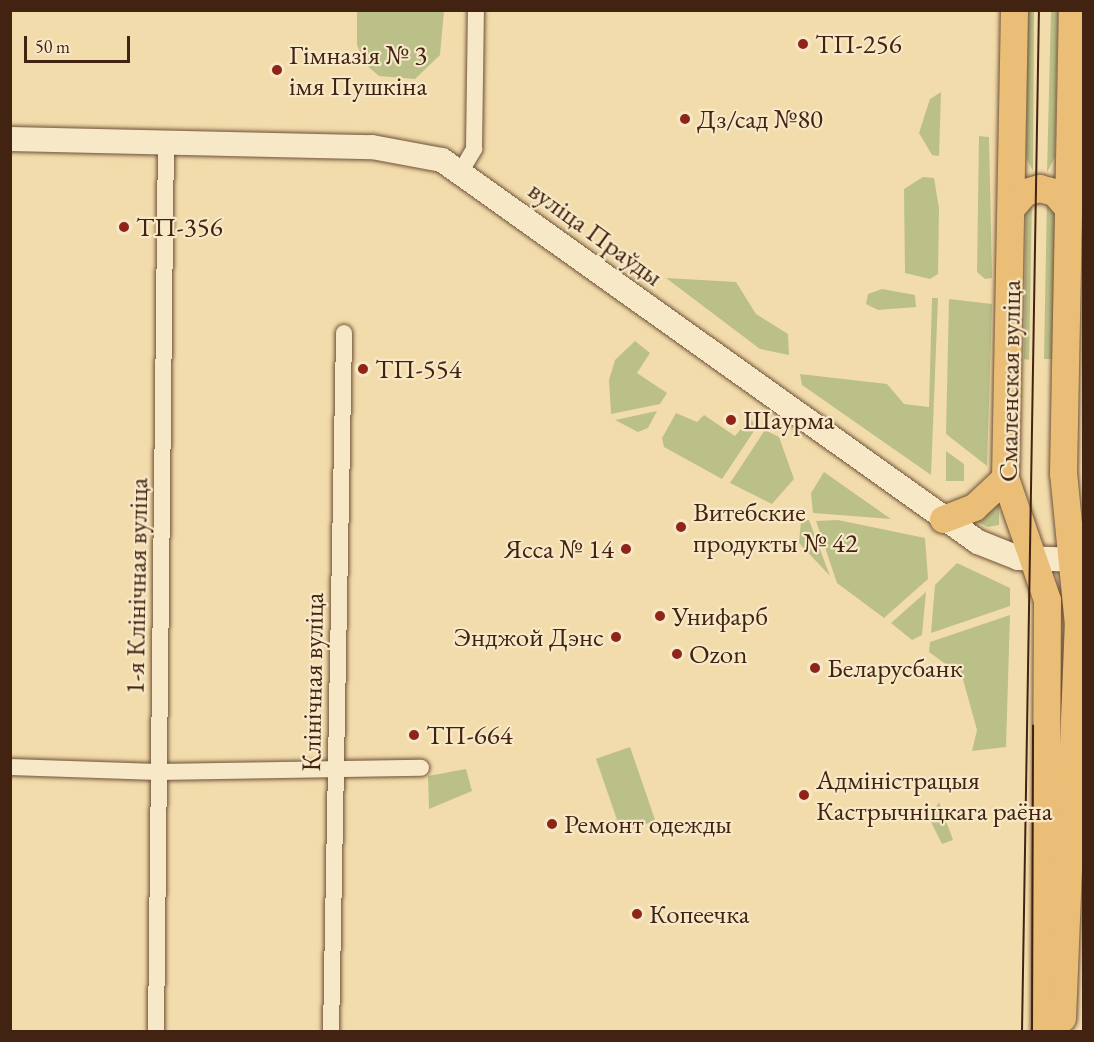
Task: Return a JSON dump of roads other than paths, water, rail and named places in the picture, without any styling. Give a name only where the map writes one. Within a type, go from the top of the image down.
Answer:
[{"type":"main road","name":"Смаленская вуліца","points":[[1014,10],[1005,478],[1047,600],[1045,1032]]},
{"type":"main road","name":"Смаленская вуліца","points":[[1062,1032],[1078,625],[1077,560],[1063,473],[1072,10]]},
{"type":"main road","name":"вуліца Праўды","points":[[10,140],[166,141],[372,147],[425,155],[461,171],[942,519],[992,549],[1035,561],[1077,560]]},
{"type":"main road","points":[[1012,157],[1020,169],[1039,178],[1054,175],[1069,160]]},
{"type":"main road","points":[[1011,208],[1025,192],[1039,188],[1054,192],[1068,208]]},
{"type":"main road","points":[[942,519],[974,507],[1005,478]]},
{"type":"street","points":[[461,171],[474,149],[476,10]]},
{"type":"street","name":"1-я Клінічная вуліца","points":[[156,1032],[166,141]]},
{"type":"street","name":"Клінічная вуліца","points":[[332,1032],[344,333]]},
{"type":"street","points":[[10,766],[158,772],[420,768]]},
{"type":"tram line","points":[[1022,1032],[1039,10]]},
{"type":"tram line","points":[[1032,1032],[1033,726]]},
{"type":"place","name":"ТП-256","points":[[803,44]]},
{"type":"place","name":"Гімназія № 3 імя Пушкіна","points":[[277,70]]},
{"type":"place","name":"Дз/сад №80","points":[[685,119]]},
{"type":"place","name":"ТП-356","points":[[124,227]]},
{"type":"place","name":"ТП-554","points":[[363,369]]},
{"type":"place","name":"Шаурма","points":[[731,420]]},
{"type":"place","name":"Витебские продукты № 42","points":[[681,527]]},
{"type":"place","name":"Ясса № 14","points":[[626,549]]},
{"type":"place","name":"Унифарб","points":[[660,616]]},
{"type":"place","name":"Энджой Дэнс","points":[[616,637]]},
{"type":"place","name":"Ozon","points":[[677,654]]},
{"type":"place","name":"Беларусбанк","points":[[815,668]]},
{"type":"place","name":"ТП-664","points":[[414,735]]},
{"type":"place","name":"Адміністрацыя Кастрычніцкага раёна","points":[[804,795]]},
{"type":"place","name":"Ремонт одежды","points":[[552,824]]},
{"type":"place","name":"Копеечка","points":[[637,914]]}]
